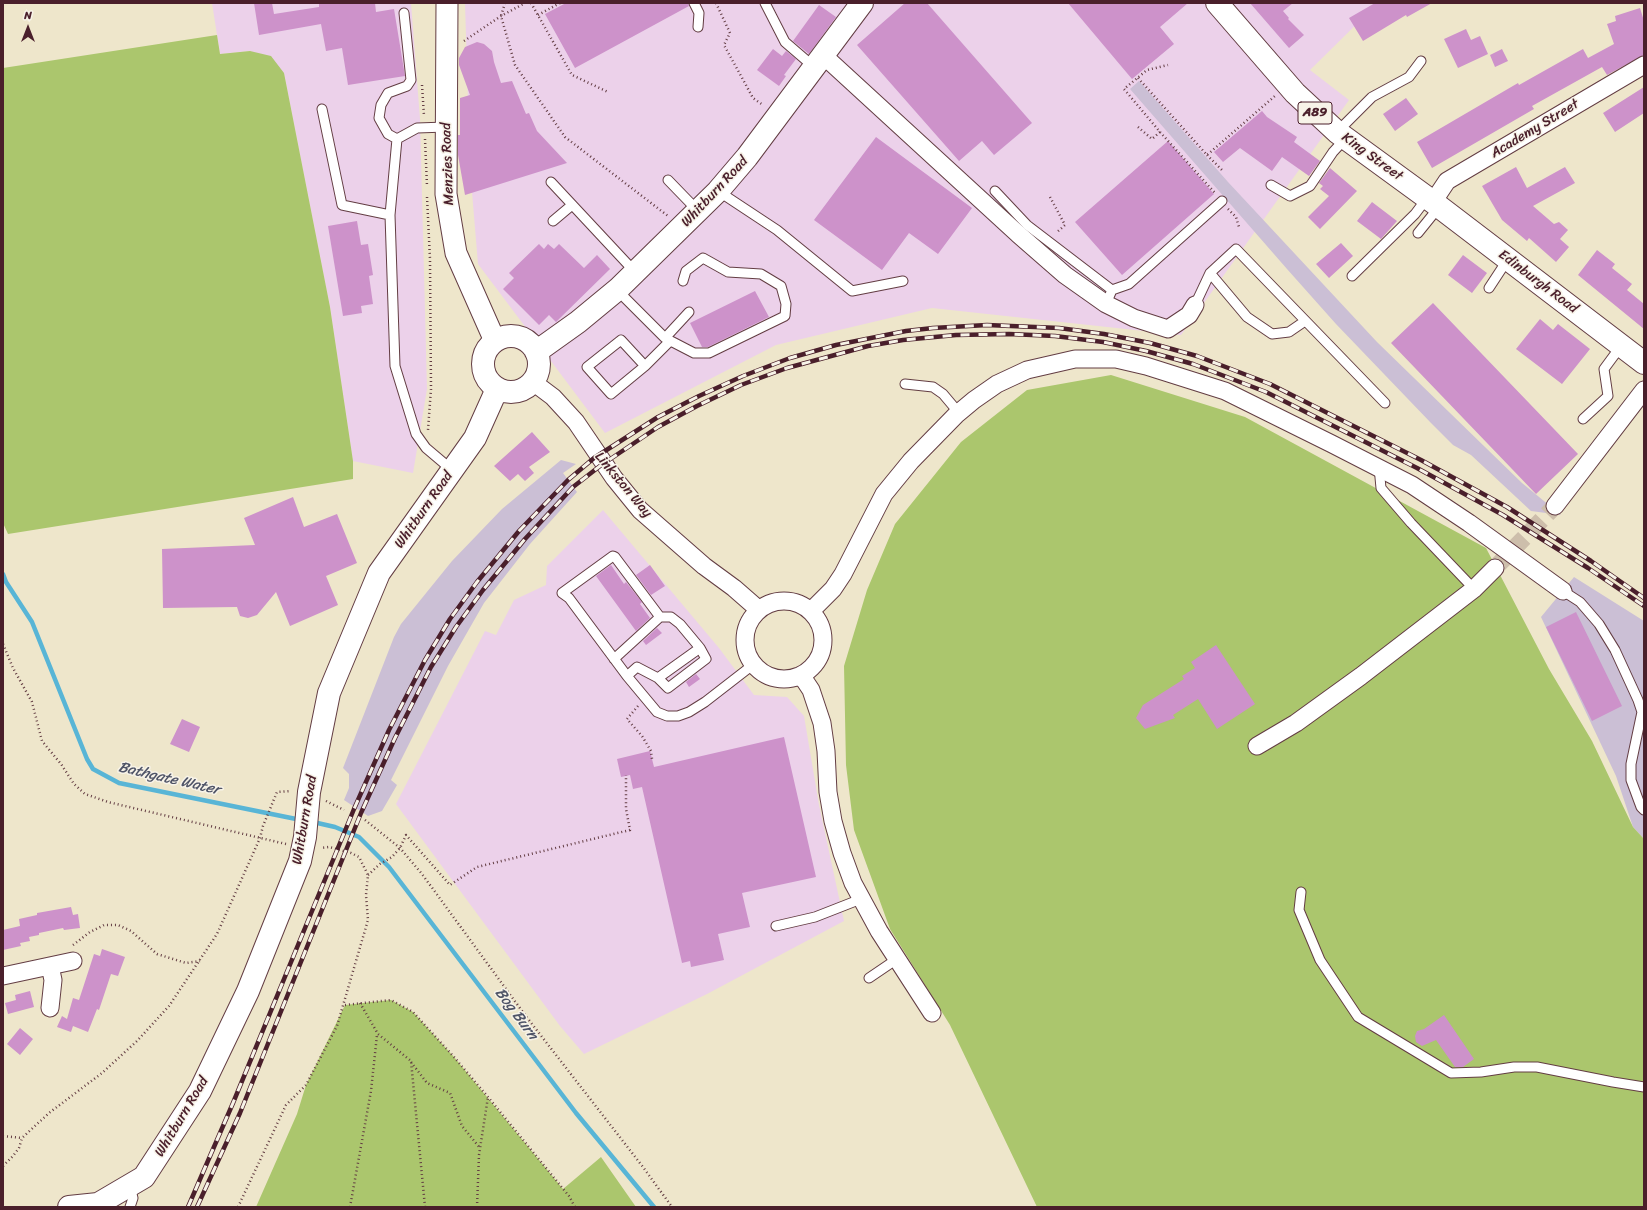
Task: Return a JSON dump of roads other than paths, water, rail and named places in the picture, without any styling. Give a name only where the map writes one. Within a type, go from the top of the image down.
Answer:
[{"type":"main road","name":"King Street","points":[[1217,3],[1288,85],[1341,136],[1433,202]]},
{"type":"main road","name":"Whitburn Road","points":[[536,352],[578,322],[618,290],[699,212],[747,157],[819,61],[858,4]]},
{"type":"main road","name":"Edinburgh Road","points":[[1433,202],[1644,364]]},
{"type":"main road","points":[[503,337],[518,337],[531,344],[536,352],[539,367],[533,382],[527,388],[520,392],[512,393],[497,390],[489,384],[484,375],[482,366],[483,356],[494,341],[503,337]]},
{"type":"main road","name":"Whitburn Road","points":[[69,1207],[98,1204],[144,1177],[200,1091],[248,991],[300,861],[304,842],[308,798],[329,693],[379,573],[475,438],[497,390]]},
{"type":"street","name":"Menzies Road","points":[[446,3],[446,194],[456,253],[494,341]]},
{"type":"street","points":[[819,61],[1022,230],[1065,275],[1109,297],[1134,318],[1168,329],[1190,315],[1195,305]]},
{"type":"street","name":"Academy Street","points":[[1433,202],[1447,181],[1644,65]]},
{"type":"street","points":[[811,611],[833,589],[843,574],[884,494],[911,461],[958,413],[997,384],[1027,370],[1075,359],[1116,359],[1146,366],[1225,391],[1379,467],[1412,485],[1469,523],[1563,591]]},
{"type":"street","name":"Linkston Way","points":[[533,382],[552,397],[576,422],[614,478],[640,510],[704,566],[734,588],[758,609]]},
{"type":"street","points":[[1555,506],[1644,390]]},
{"type":"street","points":[[1257,746],[1308,715],[1361,676],[1474,589],[1495,568]]},
{"type":"street","points":[[779,601],[791,601],[802,605],[811,611],[819,621],[823,633],[823,646],[819,658],[812,668],[801,675],[788,679],[775,678],[763,672],[754,664],[747,648],[746,630],[758,609],[779,601]]},
{"type":"street","points":[[801,675],[811,690],[822,723],[826,751],[828,792],[833,821],[842,853],[853,883],[897,959],[932,1013]]},
{"type":"street","points":[[3,976],[73,961]]},
{"type":"street","points":[[50,966],[53,980],[50,1008]]},
{"type":"lane","points":[[694,3],[699,13],[698,27]]},
{"type":"lane","points":[[766,3],[785,42],[819,61]]},
{"type":"lane","points":[[404,13],[411,80],[407,86],[388,93],[381,104],[379,118],[388,134],[398,138],[417,128],[446,127]]},
{"type":"lane","points":[[1271,185],[1290,196],[1310,186],[1333,152],[1341,136],[1372,97],[1409,77],[1421,61]]},
{"type":"lane","points":[[322,110],[342,205],[390,215]]},
{"type":"lane","points":[[398,138],[390,215],[395,366],[416,434],[426,448],[452,470]]},
{"type":"lane","points":[[668,180],[699,212]]},
{"type":"lane","points":[[551,182],[636,273]]},
{"type":"lane","points":[[718,191],[777,230],[852,291],[903,281]]},
{"type":"lane","points":[[996,191],[1022,230],[1048,241],[1109,297],[1129,284],[1222,201]]},
{"type":"lane","points":[[1418,233],[1433,202]]},
{"type":"lane","points":[[1352,276],[1415,214],[1433,202]]},
{"type":"lane","points":[[553,221],[572,205]]},
{"type":"lane","points":[[1195,305],[1210,273],[1236,249],[1385,403]]},
{"type":"lane","points":[[618,290],[667,340],[694,353],[709,353],[785,316],[786,304],[781,286],[761,274],[728,272],[703,258],[686,271],[683,281]]},
{"type":"lane","points":[[1489,288],[1508,259]]},
{"type":"lane","points":[[1210,273],[1247,317],[1272,334],[1289,332],[1305,322]]},
{"type":"lane","points":[[645,366],[621,340],[587,367],[611,394],[645,366],[689,312]]},
{"type":"lane","points":[[1583,419],[1608,396],[1604,369],[1621,346]]},
{"type":"lane","points":[[904,384],[933,388],[943,394],[958,413]]},
{"type":"lane","points":[[1379,467],[1381,488],[1411,523],[1474,589]]},
{"type":"lane","points":[[660,617],[615,557],[612,556],[562,593],[569,598],[627,676],[657,712],[668,716],[678,716],[705,702],[754,664]]},
{"type":"lane","points":[[1563,591],[1580,602],[1599,624],[1615,650],[1638,700],[1642,712],[1631,764],[1631,780],[1641,807],[1644,810]]},
{"type":"lane","points":[[614,658],[660,617],[671,617],[676,620],[700,648],[706,659],[668,688],[658,678],[637,667],[627,676]]},
{"type":"lane","points":[[658,678],[700,648]]},
{"type":"lane","points":[[1301,892],[1300,910],[1320,960],[1358,1018],[1451,1073],[1480,1072],[1514,1067],[1537,1067],[1644,1087]]},
{"type":"lane","points":[[776,926],[815,917],[861,899]]},
{"type":"lane","points":[[869,978],[897,959]]},
{"type":"lane","points":[[130,1186],[133,1198],[130,1207]]},
{"type":"waterway","name":"Bathgate Water","points":[[3,574],[6,582],[32,622],[87,759],[93,769],[119,783],[301,820]]},
{"type":"waterway","name":"Bog Burn","points":[[313,822],[335,827],[359,837],[389,867],[576,1113],[654,1207]]},
{"type":"tunnel","points":[[1495,568],[1555,506]]},
{"type":"railway","points":[[188,1207],[233,1103],[354,809],[389,730],[425,660],[450,619],[477,582],[519,531],[568,480],[594,458],[658,417],[743,376],[790,358],[836,345],[906,331],[933,328],[987,325],[1059,328],[1104,334],[1150,343],[1197,356],[1270,384],[1421,460],[1507,507],[1591,561],[1644,598]]},
{"type":"railway","points":[[197,1207],[240,1113],[361,813],[395,738],[431,667],[456,627],[483,590],[525,539],[573,487],[600,466],[658,427],[741,385],[787,368],[868,346],[903,340],[956,335],[1009,334],[1055,336],[1103,342],[1146,351],[1193,364],[1266,392],[1417,468],[1503,515],[1588,568],[1644,606]]}]
